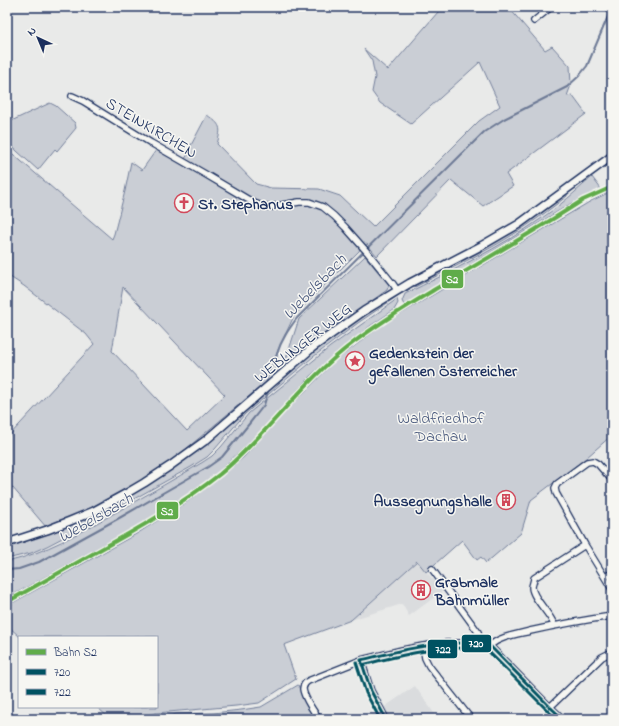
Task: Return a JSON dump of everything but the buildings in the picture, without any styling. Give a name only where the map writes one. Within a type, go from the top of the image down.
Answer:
[{"type":"street","points":[[534,21],[550,7]]},
{"type":"street","name":"STEINKIRCHEN","points":[[72,96],[83,101],[151,143],[254,203],[271,207],[299,202],[309,202],[323,207],[334,216],[363,247],[397,290]]},
{"type":"street","name":"WEBLINGER WEG","points":[[7,542],[47,530],[94,511],[127,493],[170,466],[206,440],[312,348],[364,311],[397,290],[481,246],[519,224],[612,156]]},
{"type":"street","points":[[612,480],[598,464],[593,461],[588,462],[572,473],[557,484],[555,488],[556,493],[585,545],[612,588]]},
{"type":"street","points":[[554,625],[553,620],[535,595],[532,588],[534,578],[585,545]]},
{"type":"street","points":[[432,569],[478,632],[480,643]]},
{"type":"street","points":[[605,577],[612,573]]},
{"type":"street","points":[[490,646],[492,643],[501,639],[554,625],[612,616]]},
{"type":"street","points":[[318,719],[303,691],[304,686],[308,681],[361,660],[423,646],[447,643],[480,643],[490,646],[563,719]]},
{"type":"street","points":[[423,646],[425,658],[429,666],[471,719]]},
{"type":"street","points":[[550,707],[602,657],[612,652]]},
{"type":"street","points":[[361,660],[371,690],[386,719]]},
{"type":"shaded area","points":[[417,561],[443,591],[409,616],[402,604],[351,620]]},
{"type":"shaded area","points":[[415,686],[438,719],[367,719]]},
{"type":"green space","points":[[444,7],[510,9],[545,50],[552,46],[570,66],[571,85],[567,96],[572,95],[586,114],[506,174],[513,186],[483,206],[451,180],[377,256],[367,244],[361,247],[359,251],[294,316],[278,350],[266,382],[161,470],[92,508],[46,527],[7,481],[7,438],[94,344],[86,334],[24,286],[7,275],[7,149],[112,239],[131,162],[142,170],[159,146],[184,160],[189,153],[189,149],[207,115],[218,124],[220,134],[217,144],[256,184],[271,188],[319,189],[340,196],[373,227],[479,121],[500,106],[480,62],[411,124],[380,103],[372,92],[375,77],[372,61],[364,49],[388,70]],"holes":[[[123,287],[225,395],[187,431],[112,351]]]},
{"type":"green space","points":[[50,103],[56,106],[75,123],[76,128],[57,151],[55,149],[38,170],[7,142],[7,123]]},
{"type":"green space","points":[[592,177],[601,189],[570,204],[404,305],[402,301],[405,294],[475,259],[526,229],[568,198]]},
{"type":"green space","name":"Waldfriedhof Dachau","points":[[612,191],[612,435],[586,458],[531,500],[521,533],[486,563],[481,557],[477,560],[462,540],[426,572],[417,561],[351,620],[284,645],[296,679],[259,703],[236,706],[157,713],[126,719],[110,719],[98,708],[158,708],[158,636],[19,636],[7,625],[7,606],[138,533],[209,486],[244,457],[283,414],[336,360],[384,324],[591,201]]},
{"type":"green space","points":[[567,194],[567,196],[547,211],[505,239],[415,287],[414,285],[531,220]]},
{"type":"green space","points":[[365,256],[389,285],[387,290],[310,345],[283,368],[299,319]]},
{"type":"green space","points":[[409,288],[410,289],[358,323],[313,357],[245,414],[207,457],[91,523],[47,546],[31,553],[7,559],[7,546],[145,486],[319,347],[357,320]]},
{"type":"green space","points":[[397,299],[398,303],[394,310],[339,350],[310,376],[261,431],[217,473],[190,494],[135,527],[7,598],[7,562],[48,548],[75,535],[212,456],[249,413],[330,347]]},
{"type":"green space","points":[[298,685],[312,715],[306,719],[147,719],[177,714],[213,713],[261,707]]},
{"type":"waterway","name":"Webelsbach","points":[[273,378],[276,357],[279,349],[297,318],[484,132],[504,119],[567,87],[579,76],[587,66],[612,7]]},
{"type":"waterway","name":"Webelsbach","points":[[7,570],[19,569],[39,562],[208,467],[222,457],[264,405],[269,388]]},
{"type":"rail line","name":"S2","points":[[7,602],[154,519],[207,484],[220,474],[254,442],[318,373],[354,342],[374,328],[583,200],[612,187]]},
{"type":"transit line","name":"720","points":[[361,660],[412,648],[449,643],[469,643],[490,646],[563,719]]},
{"type":"transit line","name":"722","points":[[362,665],[412,654],[450,648],[478,648],[487,650],[556,719]]},
{"type":"transit line","name":"720","points":[[361,660],[371,691],[386,719]]},
{"type":"transit line","name":"722","points":[[356,662],[366,693],[380,719]]},
{"type":"place","name":"St. Stephanus","points":[[184,203]]},
{"type":"place","name":"Gedenkstein der gefallenen Österreicher","points":[[355,361]]},
{"type":"place","name":"Aussegnungshalle","points":[[506,500]]},
{"type":"place","name":"Grabmale Bahnmüller","points":[[421,590]]}]
